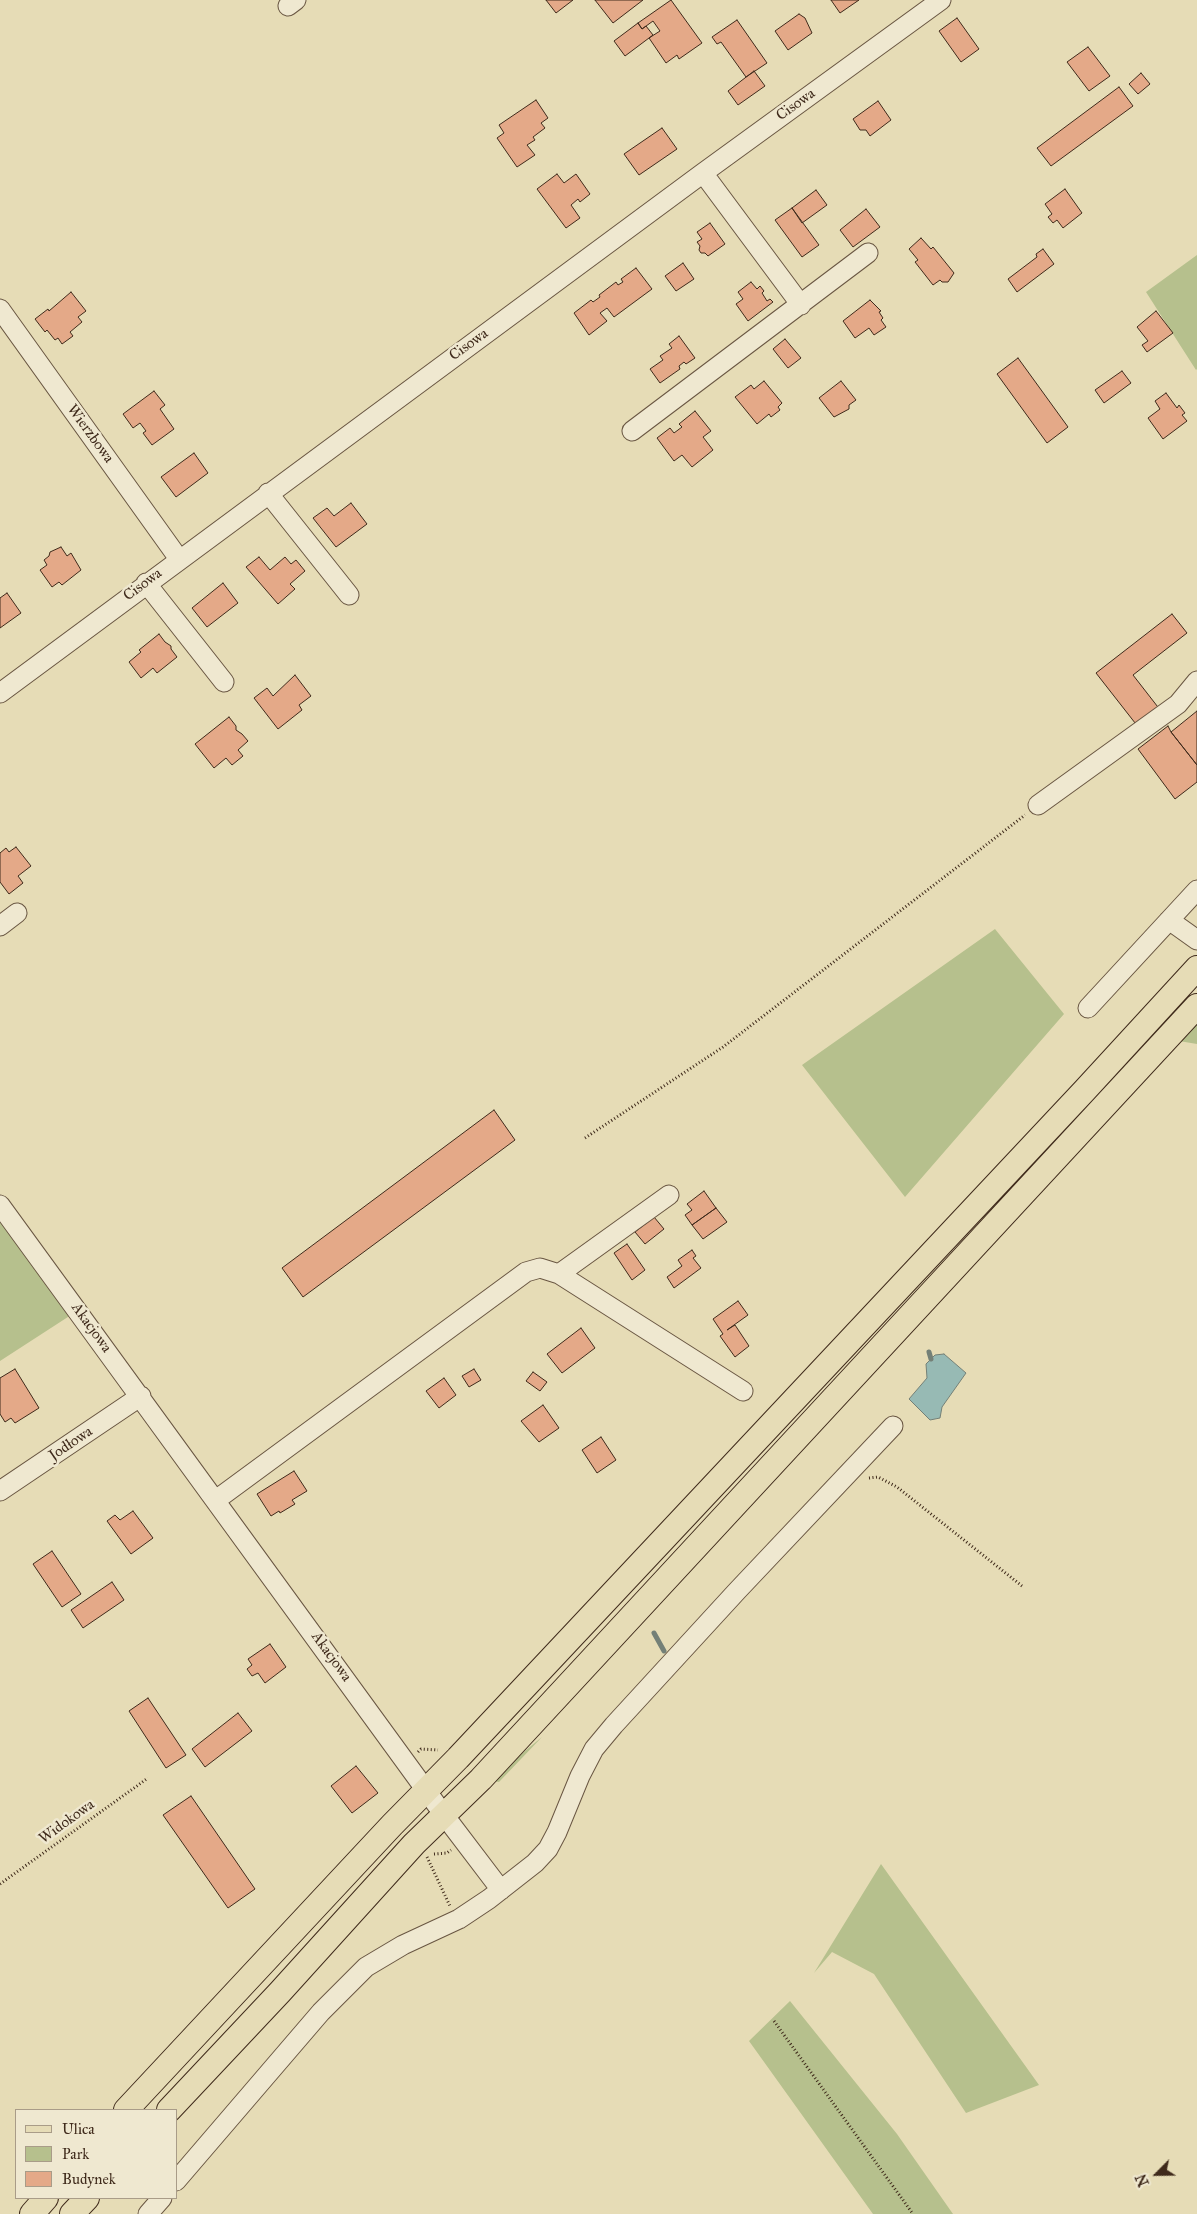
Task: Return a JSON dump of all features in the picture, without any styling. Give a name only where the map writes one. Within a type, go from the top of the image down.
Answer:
[{"type":"main road","points":[[127,2109],[1079,1097],[1197,968]]},
{"type":"main road","points":[[170,2109],[280,1992],[414,1844],[481,1779],[1197,1006]]},
{"type":"main road","points":[[32,2214],[45,2199]]},
{"type":"main road","points":[[72,2214],[86,2199]]},
{"type":"street","name":"Cisowa","points":[[0,693],[703,172],[941,0]]},
{"type":"street","points":[[703,172],[801,305]]},
{"type":"street","points":[[632,431],[868,253]]},
{"type":"street","name":"Wierzbowa","points":[[0,309],[179,559]]},
{"type":"street","points":[[268,493],[349,595]]},
{"type":"street","points":[[146,583],[224,682]]},
{"type":"street","points":[[1038,805],[1178,704],[1197,681]]},
{"type":"street","points":[[1088,1008],[1197,890]]},
{"type":"street","points":[[0,926],[17,913]]},
{"type":"street","points":[[1169,920],[1197,940]]},
{"type":"street","points":[[559,1274],[669,1194]]},
{"type":"street","name":"Akacjowa","points":[[0,1205],[141,1396],[444,1815],[501,1890]]},
{"type":"street","points":[[216,1500],[526,1272],[540,1268],[559,1274],[743,1391]]},
{"type":"street","name":"Jodłowa","points":[[0,1491],[141,1396]]},
{"type":"street","points":[[178,2179],[321,2012],[366,1967],[403,1945],[457,1920],[501,1890],[535,1863],[548,1849],[557,1832],[580,1776],[594,1749],[737,1591],[893,1426]]},
{"type":"street","points":[[148,2214],[161,2199]]},
{"type":"path","points":[[585,1138],[723,1047],[1038,805]]},
{"type":"path","points":[[861,1478],[878,1477],[897,1487],[1022,1586]]},
{"type":"path","name":"Widokowa","points":[[0,1884],[148,1778]]},
{"type":"path","points":[[447,1853],[439,1853],[427,1858],[457,1920]]},
{"type":"path","points":[[774,2021],[913,2214]]},
{"type":"green space","points":[[1197,255],[1197,369],[1196,370],[1146,292]]},
{"type":"green space","points":[[995,929],[1064,1014],[905,1197],[802,1065]]},
{"type":"green space","points":[[1197,1022],[1197,1044],[1179,1041]]},
{"type":"green space","points":[[0,1217],[71,1315],[0,1361]]},
{"type":"green space","points":[[542,1737],[499,1782],[492,1781],[503,1769]]},
{"type":"green space","points":[[881,1864],[1039,2085],[966,2113],[874,1974],[832,1952],[814,1973]]},
{"type":"green space","points":[[790,2001],[897,2134],[953,2214],[873,2214],[749,2041]]},
{"type":"water","points":[[944,1354],[966,1373],[942,1407],[940,1418],[930,1420],[909,1399],[927,1378],[926,1364],[935,1355]]},
{"type":"building","points":[[546,0],[573,0],[556,13]]},
{"type":"building","points":[[595,0],[643,0],[613,23]]},
{"type":"building","points":[[671,0],[702,43],[679,59],[677,55],[666,63],[649,38],[660,31],[653,21],[642,29],[638,23]]},
{"type":"building","points":[[831,0],[859,0],[840,13]]},
{"type":"building","points":[[799,14],[805,18],[812,33],[788,50],[775,31]]},
{"type":"building","points":[[957,18],[979,49],[961,62],[939,31]]},
{"type":"building","points":[[737,20],[767,63],[746,77],[721,42],[717,44],[712,37]]},
{"type":"building","points":[[638,23],[642,29],[646,26],[653,35],[625,56],[614,41]]},
{"type":"building","points":[[1088,47],[1110,76],[1089,91],[1067,62]]},
{"type":"building","points":[[754,71],[765,86],[738,105],[728,91]]},
{"type":"building","points":[[1141,73],[1150,84],[1138,94],[1129,84]]},
{"type":"building","points":[[1119,87],[1133,106],[1051,166],[1037,148]]},
{"type":"building","points":[[536,100],[548,118],[541,123],[545,128],[533,137],[535,140],[527,145],[535,155],[517,167],[497,138],[504,133],[499,125]]},
{"type":"building","points":[[878,101],[891,120],[870,136],[866,130],[860,130],[853,119]]},
{"type":"building","points":[[662,128],[677,149],[639,175],[624,154]]},
{"type":"building","points":[[557,174],[564,183],[576,174],[590,194],[580,202],[578,199],[571,205],[580,218],[566,228],[537,189]]},
{"type":"building","points":[[1065,189],[1082,213],[1063,228],[1057,220],[1053,223],[1048,217],[1052,214],[1045,204]]},
{"type":"building","points":[[816,190],[827,205],[802,223],[792,208]]},
{"type":"building","points":[[792,208],[819,245],[802,257],[775,220]]},
{"type":"building","points":[[866,209],[880,227],[853,247],[840,230]]},
{"type":"building","points":[[710,223],[725,244],[708,256],[699,250],[700,246],[697,242],[702,239],[697,232]]},
{"type":"building","points":[[921,238],[931,249],[933,247],[954,273],[948,282],[940,280],[933,285],[915,262],[918,260],[909,249]]},
{"type":"building","points":[[1043,249],[1054,264],[1017,292],[1008,279],[1037,257],[1036,254]]},
{"type":"building","points":[[683,263],[694,279],[676,291],[665,276]]},
{"type":"building","points":[[636,268],[652,289],[614,317],[607,308],[600,313],[607,321],[589,335],[574,313],[591,300],[593,302],[600,297],[599,295],[616,282],[618,285],[623,282],[621,279]]},
{"type":"building","points":[[751,282],[757,289],[760,286],[764,291],[762,293],[767,301],[770,299],[773,302],[748,321],[736,304],[743,299],[738,292]]},
{"type":"building","points":[[71,292],[86,311],[78,317],[82,322],[70,332],[73,336],[62,344],[58,338],[55,340],[47,330],[45,332],[35,319],[48,309],[49,311]]},
{"type":"building","points":[[870,300],[881,311],[879,312],[883,318],[881,320],[886,327],[874,335],[869,328],[855,338],[843,321]]},
{"type":"building","points":[[1156,311],[1173,333],[1147,352],[1142,345],[1148,341],[1137,327]]},
{"type":"building","points":[[679,336],[695,358],[686,364],[684,362],[679,366],[680,369],[660,383],[650,369],[663,360],[660,356],[672,348],[669,344]]},
{"type":"building","points":[[785,339],[801,358],[788,368],[773,349]]},
{"type":"building","points":[[1018,358],[1068,427],[1047,443],[997,374]]},
{"type":"building","points":[[1122,371],[1131,383],[1104,403],[1095,390]]},
{"type":"building","points":[[764,381],[782,403],[778,407],[780,410],[771,417],[769,414],[757,424],[735,397],[751,385],[754,389]]},
{"type":"building","points":[[841,381],[856,400],[849,405],[849,409],[834,417],[819,398]]},
{"type":"building","points":[[154,391],[165,405],[160,409],[174,429],[152,445],[143,433],[146,431],[140,423],[133,428],[123,414]]},
{"type":"building","points":[[1166,393],[1177,408],[1179,405],[1185,413],[1182,415],[1187,421],[1163,439],[1148,418],[1160,409],[1155,401]]},
{"type":"building","points":[[695,411],[711,431],[703,437],[713,450],[692,467],[682,455],[674,461],[657,438],[670,428],[674,433],[682,427],[679,424]]},
{"type":"building","points":[[194,453],[208,473],[176,497],[161,477]]},
{"type":"building","points":[[351,503],[367,524],[336,547],[313,518],[327,508],[334,516]]},
{"type":"building","points":[[61,547],[67,556],[71,553],[81,570],[62,585],[59,582],[52,587],[40,570],[47,565],[44,560],[49,556],[50,552]]},
{"type":"building","points":[[259,557],[270,570],[285,557],[291,564],[296,560],[305,571],[290,584],[295,589],[278,604],[246,567]]},
{"type":"building","points":[[223,583],[238,603],[207,627],[192,608]]},
{"type":"building","points":[[7,593],[21,613],[0,628],[0,598]]},
{"type":"building","points":[[1172,614],[1187,633],[1133,675],[1161,711],[1139,728],[1096,673]]},
{"type":"building","points":[[159,634],[171,646],[177,657],[157,673],[153,668],[141,678],[129,662],[141,652],[139,650]]},
{"type":"building","points":[[295,675],[311,696],[299,705],[302,710],[278,729],[254,698],[267,688],[273,696]]},
{"type":"building","points":[[1197,711],[1197,765],[1171,732]]},
{"type":"building","points":[[229,717],[236,726],[236,730],[248,741],[238,750],[243,756],[232,765],[226,758],[214,768],[195,744]]},
{"type":"building","points":[[1168,726],[1197,765],[1197,782],[1175,799],[1138,749]]},
{"type":"building","points":[[16,847],[31,866],[18,876],[23,883],[9,894],[0,882],[0,853],[6,848],[9,852]]},
{"type":"building","points":[[494,1110],[515,1140],[303,1297],[282,1268]]},
{"type":"building","points":[[704,1191],[716,1208],[692,1225],[685,1215],[692,1210],[687,1204]]},
{"type":"building","points":[[716,1208],[727,1222],[703,1239],[692,1225]]},
{"type":"building","points":[[654,1217],[664,1229],[645,1244],[635,1232]]},
{"type":"building","points":[[627,1244],[645,1270],[632,1280],[614,1253]]},
{"type":"building","points":[[692,1250],[696,1256],[693,1258],[701,1268],[674,1288],[667,1277],[682,1266],[678,1260]]},
{"type":"building","points":[[738,1301],[748,1315],[727,1330],[735,1325],[749,1346],[735,1357],[720,1336],[723,1334],[713,1319]]},
{"type":"building","points":[[581,1328],[595,1348],[562,1373],[547,1354]]},
{"type":"building","points":[[15,1369],[39,1408],[15,1423],[11,1418],[5,1422],[0,1414],[0,1378]]},
{"type":"building","points":[[474,1369],[481,1380],[469,1387],[462,1376]]},
{"type":"building","points":[[533,1372],[547,1382],[540,1391],[526,1381]]},
{"type":"building","points":[[444,1378],[456,1395],[439,1408],[426,1391]]},
{"type":"building","points":[[543,1405],[559,1428],[539,1442],[521,1421]]},
{"type":"building","points":[[601,1437],[616,1460],[597,1473],[582,1450]]},
{"type":"building","points":[[294,1471],[307,1491],[292,1500],[295,1504],[271,1516],[257,1494]]},
{"type":"building","points":[[133,1511],[153,1538],[131,1554],[107,1521],[115,1515],[120,1520]]},
{"type":"building","points":[[52,1551],[81,1594],[62,1607],[33,1564]]},
{"type":"building","points":[[112,1582],[124,1600],[83,1628],[71,1610]]},
{"type":"building","points":[[270,1644],[286,1667],[265,1683],[258,1673],[252,1676],[247,1669],[252,1665],[248,1659]]},
{"type":"building","points":[[148,1698],[186,1755],[166,1768],[129,1711]]},
{"type":"building","points":[[238,1713],[252,1731],[205,1767],[192,1749]]},
{"type":"building","points":[[356,1766],[378,1793],[352,1813],[331,1786]]},
{"type":"building","points":[[191,1796],[255,1889],[228,1908],[163,1815]]},
{"type":"waterway","points":[[929,1352],[931,1359]]},
{"type":"waterway","points":[[654,1633],[664,1651]]}]
